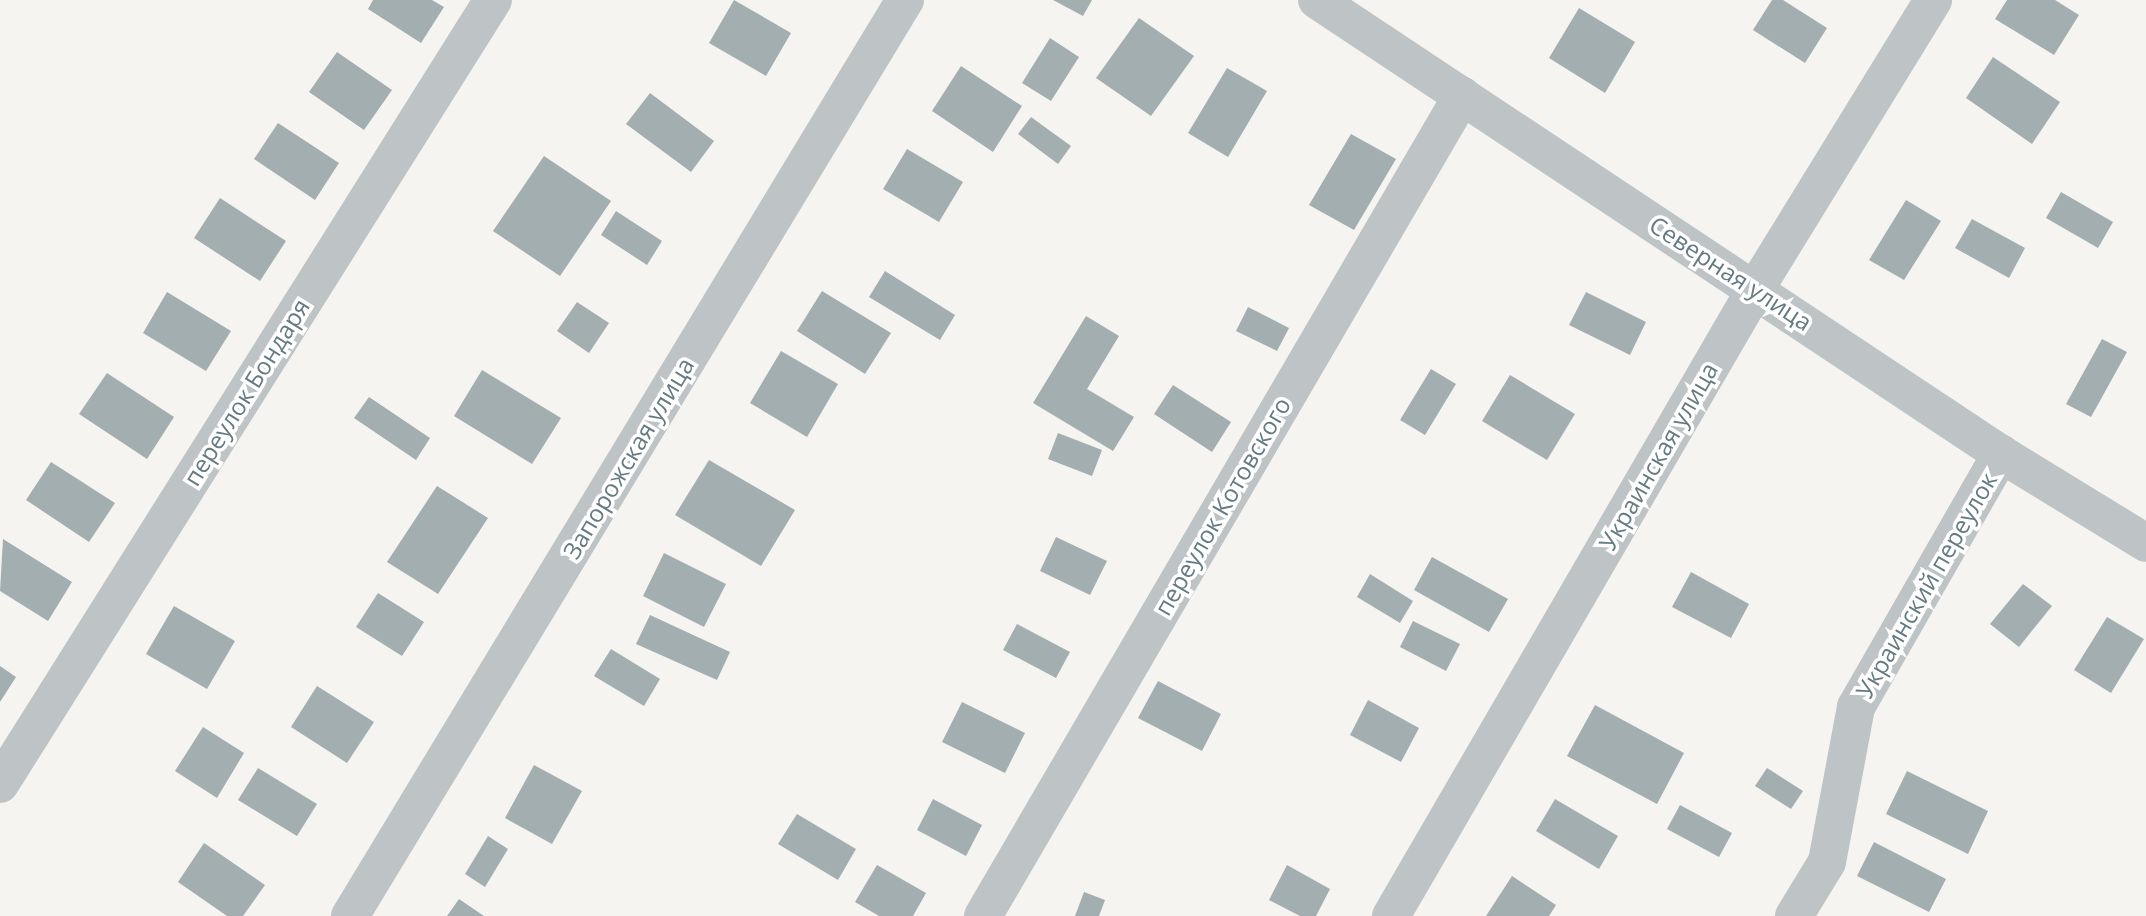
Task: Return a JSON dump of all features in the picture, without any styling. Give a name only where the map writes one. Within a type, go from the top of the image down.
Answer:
[{"type":"street","name":"переулок Бондаря","points":[[0,784],[493,0]]},
{"type":"street","name":"Запорожская улица","points":[[350,916],[905,0]]},
{"type":"street","name":"Северная улица","points":[[1317,0],[1756,288],[2001,454],[2146,543]]},
{"type":"street","name":"Украинская улица","points":[[1391,916],[1756,288],[1933,0]]},
{"type":"street","name":"переулок Котовского","points":[[983,916],[1462,96]]},
{"type":"street","name":"Украинский переулок","points":[[1794,916],[1827,862],[1856,707],[2001,454]]},
{"type":"building","points":[[373,0],[432,0],[444,7],[421,43],[368,9]]},
{"type":"building","points":[[734,0],[791,33],[766,76],[709,43]]},
{"type":"building","points":[[1053,0],[1092,0],[1083,16]]},
{"type":"building","points":[[1772,0],[1783,0],[1827,28],[1805,63],[1753,30]]},
{"type":"building","points":[[2007,0],[2055,0],[2079,15],[2054,55],[1995,19]]},
{"type":"building","points":[[1579,8],[1635,42],[1605,93],[1549,58]]},
{"type":"building","points":[[1139,18],[1194,56],[1151,116],[1096,78]]},
{"type":"building","points":[[1050,38],[1079,57],[1051,101],[1022,83]]},
{"type":"building","points":[[337,52],[392,90],[364,130],[309,92]]},
{"type":"building","points":[[1993,57],[2060,102],[2032,144],[1966,98]]},
{"type":"building","points":[[961,66],[1022,106],[993,152],[932,111]]},
{"type":"building","points":[[1227,68],[1267,91],[1228,157],[1188,133]]},
{"type":"building","points":[[650,93],[714,141],[691,172],[626,124]]},
{"type":"building","points":[[1031,117],[1071,146],[1058,164],[1018,134]]},
{"type":"building","points":[[278,123],[339,163],[315,200],[254,159]]},
{"type":"building","points":[[1351,134],[1396,159],[1354,230],[1309,205]]},
{"type":"building","points":[[907,149],[963,182],[939,222],[883,189]]},
{"type":"building","points":[[544,156],[611,201],[560,276],[493,231]]},
{"type":"building","points":[[2061,192],[2113,222],[2098,248],[2046,218]]},
{"type":"building","points":[[220,198],[286,241],[260,281],[194,238]]},
{"type":"building","points":[[1906,200],[1941,221],[1904,280],[1869,260]]},
{"type":"building","points":[[616,211],[662,241],[647,265],[601,235]]},
{"type":"building","points":[[1972,219],[2025,248],[2009,278],[1955,248]]},
{"type":"building","points":[[885,271],[955,315],[940,340],[869,297]]},
{"type":"building","points":[[822,291],[891,333],[865,374],[797,331]]},
{"type":"building","points":[[167,292],[231,331],[206,371],[143,333]]},
{"type":"building","points":[[1586,292],[1646,322],[1630,355],[1569,325]]},
{"type":"building","points":[[577,302],[609,323],[589,353],[557,331]]},
{"type":"building","points":[[1248,307],[1289,328],[1277,351],[1236,331]]},
{"type":"building","points":[[1086,316],[1119,336],[1087,389],[1134,417],[1113,451],[1033,403]]},
{"type":"building","points":[[2102,339],[2127,352],[2091,417],[2066,404]]},
{"type":"building","points":[[781,351],[838,384],[807,437],[750,403]]},
{"type":"building","points":[[1431,369],[1456,384],[1425,435],[1400,420]]},
{"type":"building","points":[[482,370],[561,418],[532,464],[454,416]]},
{"type":"building","points":[[107,373],[174,417],[147,459],[79,414]]},
{"type":"building","points":[[1510,375],[1575,414],[1547,460],[1482,421]]},
{"type":"building","points":[[1173,385],[1231,422],[1212,452],[1154,414]]},
{"type":"building","points":[[369,397],[430,438],[416,460],[354,418]]},
{"type":"building","points":[[1058,433],[1102,450],[1092,476],[1048,459]]},
{"type":"building","points":[[709,460],[795,510],[761,566],[675,515]]},
{"type":"building","points":[[51,462],[115,503],[89,542],[26,500]]},
{"type":"building","points":[[437,486],[488,518],[438,594],[387,562]]},
{"type":"building","points":[[1056,537],[1107,561],[1090,595],[1040,571]]},
{"type":"building","points":[[3,539],[72,582],[48,621],[0,591]]},
{"type":"building","points":[[664,553],[726,584],[704,627],[643,596]]},
{"type":"building","points":[[1432,557],[1508,599],[1489,632],[1414,590]]},
{"type":"building","points":[[1691,572],[1749,604],[1731,638],[1672,607]]},
{"type":"building","points":[[1370,574],[1413,601],[1400,623],[1357,597]]},
{"type":"building","points":[[2023,584],[2052,606],[2019,647],[1990,624]]},
{"type":"building","points":[[378,593],[424,622],[402,656],[356,627]]},
{"type":"building","points":[[174,606],[235,641],[207,689],[146,654]]},
{"type":"building","points":[[650,615],[730,652],[717,680],[636,644]]},
{"type":"building","points":[[2107,617],[2144,639],[2111,693],[2074,670]]},
{"type":"building","points":[[1413,621],[1460,644],[1446,671],[1400,647]]},
{"type":"building","points":[[1017,624],[1070,652],[1056,678],[1003,650]]},
{"type":"building","points":[[611,649],[660,679],[644,706],[594,676]]},
{"type":"building","points":[[0,666],[16,677],[0,702]]},
{"type":"building","points":[[1158,681],[1221,714],[1202,751],[1138,718]]},
{"type":"building","points":[[317,686],[374,722],[347,763],[291,727]]},
{"type":"building","points":[[1368,700],[1419,728],[1401,762],[1350,735]]},
{"type":"building","points":[[962,702],[1025,733],[1005,773],[942,742]]},
{"type":"building","points":[[1595,705],[1684,753],[1657,804],[1567,756]]},
{"type":"building","points":[[203,727],[244,753],[217,798],[175,771]]},
{"type":"building","points":[[534,765],[582,791],[552,844],[505,818]]},
{"type":"building","points":[[258,768],[317,804],[297,836],[238,800]]},
{"type":"building","points":[[1767,768],[1803,791],[1791,809],[1755,786]]},
{"type":"building","points":[[1907,771],[1988,811],[1968,854],[1886,814]]},
{"type":"building","points":[[933,799],[982,825],[966,856],[917,830]]},
{"type":"building","points":[[1555,799],[1618,836],[1599,869],[1536,831]]},
{"type":"building","points":[[1680,805],[1732,833],[1719,857],[1667,829]]},
{"type":"building","points":[[797,814],[856,849],[838,880],[778,844]]},
{"type":"building","points":[[488,836],[508,849],[485,887],[465,874]]},
{"type":"building","points":[[1874,842],[1946,879],[1929,912],[1857,876]]},
{"type":"building","points":[[204,843],[265,885],[243,916],[227,916],[178,882]]},
{"type":"building","points":[[877,865],[926,893],[913,916],[879,916],[855,902]]},
{"type":"building","points":[[1287,865],[1330,889],[1316,916],[1300,916],[1269,900]]},
{"type":"building","points":[[1512,876],[1556,905],[1549,916],[1486,916]]},
{"type":"building","points":[[1084,892],[1105,900],[1099,916],[1075,916]]},
{"type":"building","points":[[459,899],[484,916],[447,916]]}]
